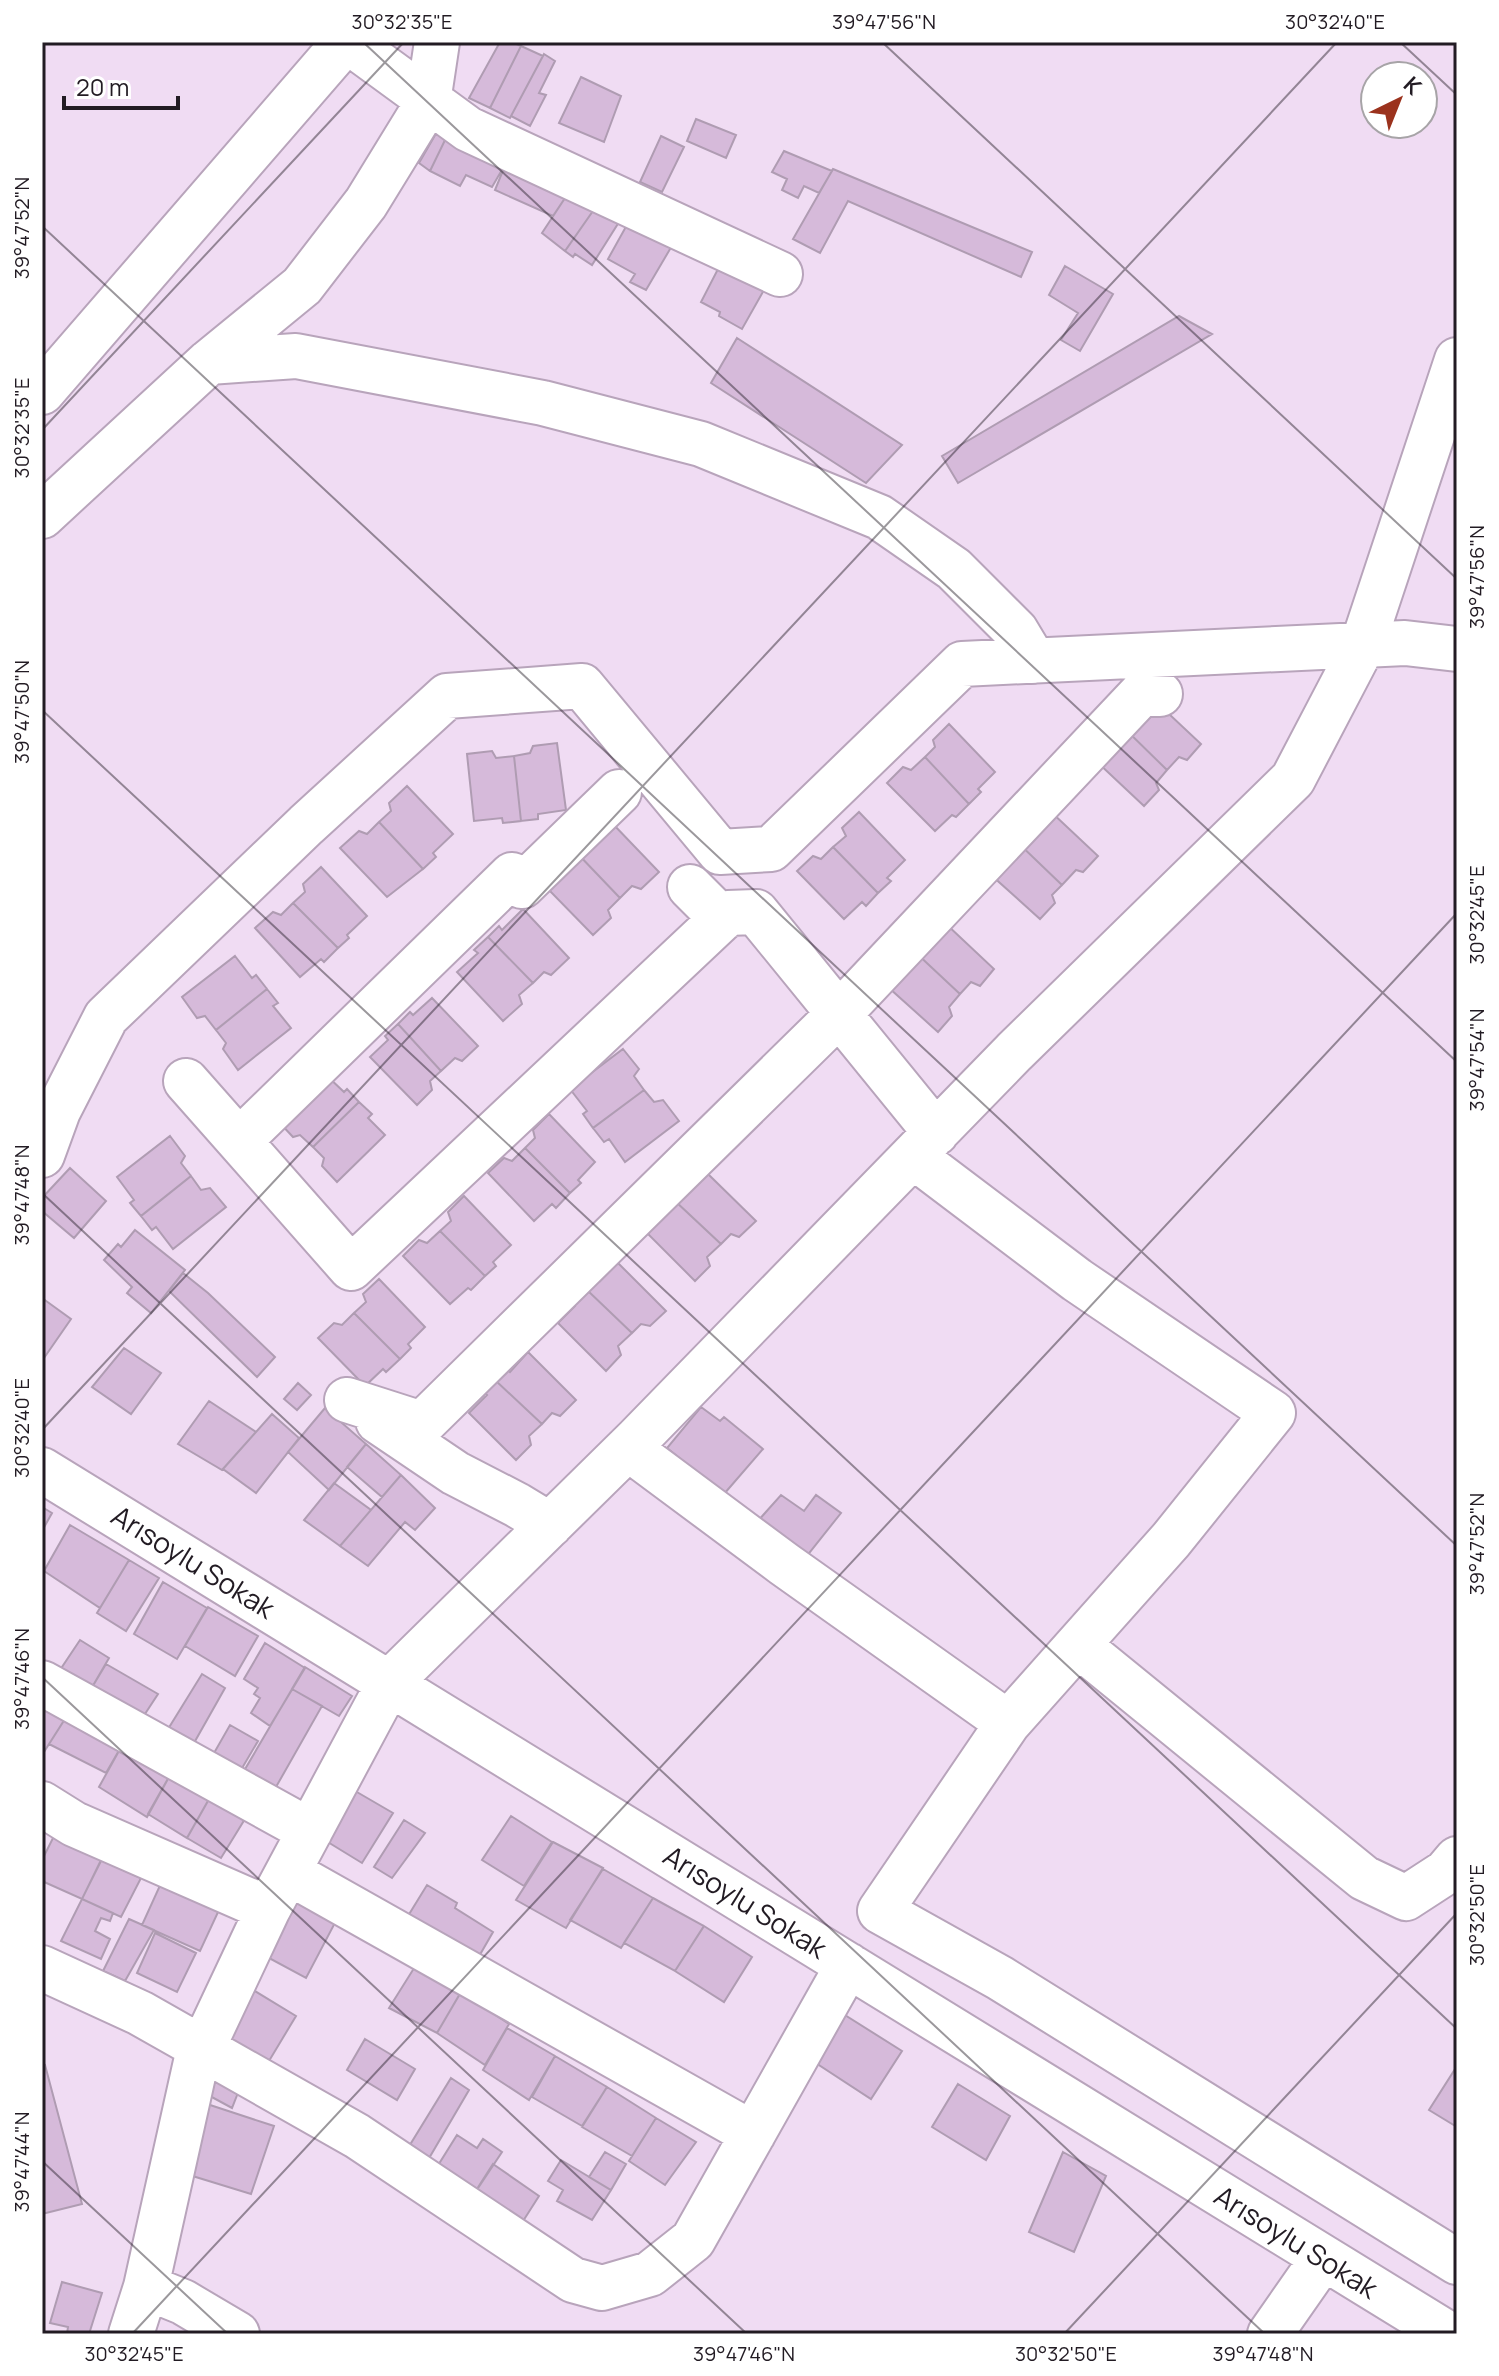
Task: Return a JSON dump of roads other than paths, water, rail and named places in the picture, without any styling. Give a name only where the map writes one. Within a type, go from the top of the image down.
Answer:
[{"type":"street","points":[[42,392],[347,42],[468,129],[780,274]]},
{"type":"street","points":[[42,516],[209,362],[302,286],[366,203],[428,102],[437,42]]},
{"type":"street","points":[[209,362],[296,356],[543,403],[701,444],[879,517],[954,569],[1016,631],[1034,661]]},
{"type":"street","points":[[131,2334],[146,2287],[196,2062],[278,1890],[389,1683],[628,1448],[1014,1052],[1293,779],[1362,647],[1457,360]]},
{"type":"street","points":[[42,1155],[58,1111],[106,1017],[306,825],[447,696],[582,686],[720,852],[771,849],[962,664],[1405,643],[1457,649]]},
{"type":"street","points":[[550,1525],[455,1473],[347,1400],[422,1424],[839,1014],[1141,694],[1160,694]]},
{"type":"street","points":[[239,1141],[512,875],[522,886],[619,792]]},
{"type":"street","points":[[690,887],[722,919]]},
{"type":"street","points":[[186,1081],[351,1268],[728,913],[756,912],[839,1014],[924,1144],[1077,1280],[1273,1413],[1171,1540],[1008,1723],[880,1911],[1013,1986],[1457,2262]]},
{"type":"street","points":[[628,1448],[784,1564],[1008,1723]]},
{"type":"street","name":"Arısoylu Sokak","points":[[42,1470],[1440,2329]]},
{"type":"street","points":[[1078,1645],[1364,1878],[1406,1898],[1446,1872],[1457,1859]]},
{"type":"street","points":[[42,1683],[310,1831]]},
{"type":"street","points":[[42,1804],[74,1824],[278,1890],[753,2134]]},
{"type":"street","points":[[42,1968],[140,2013],[357,2136],[573,2280],[602,2288],[650,2274],[693,2240],[848,1965]]},
{"type":"street","points":[[1270,2334],[1323,2258]]},
{"type":"street","points":[[1440,2329],[1457,2284]]},
{"type":"street","points":[[146,2287],[183,2302],[237,2334]]}]
